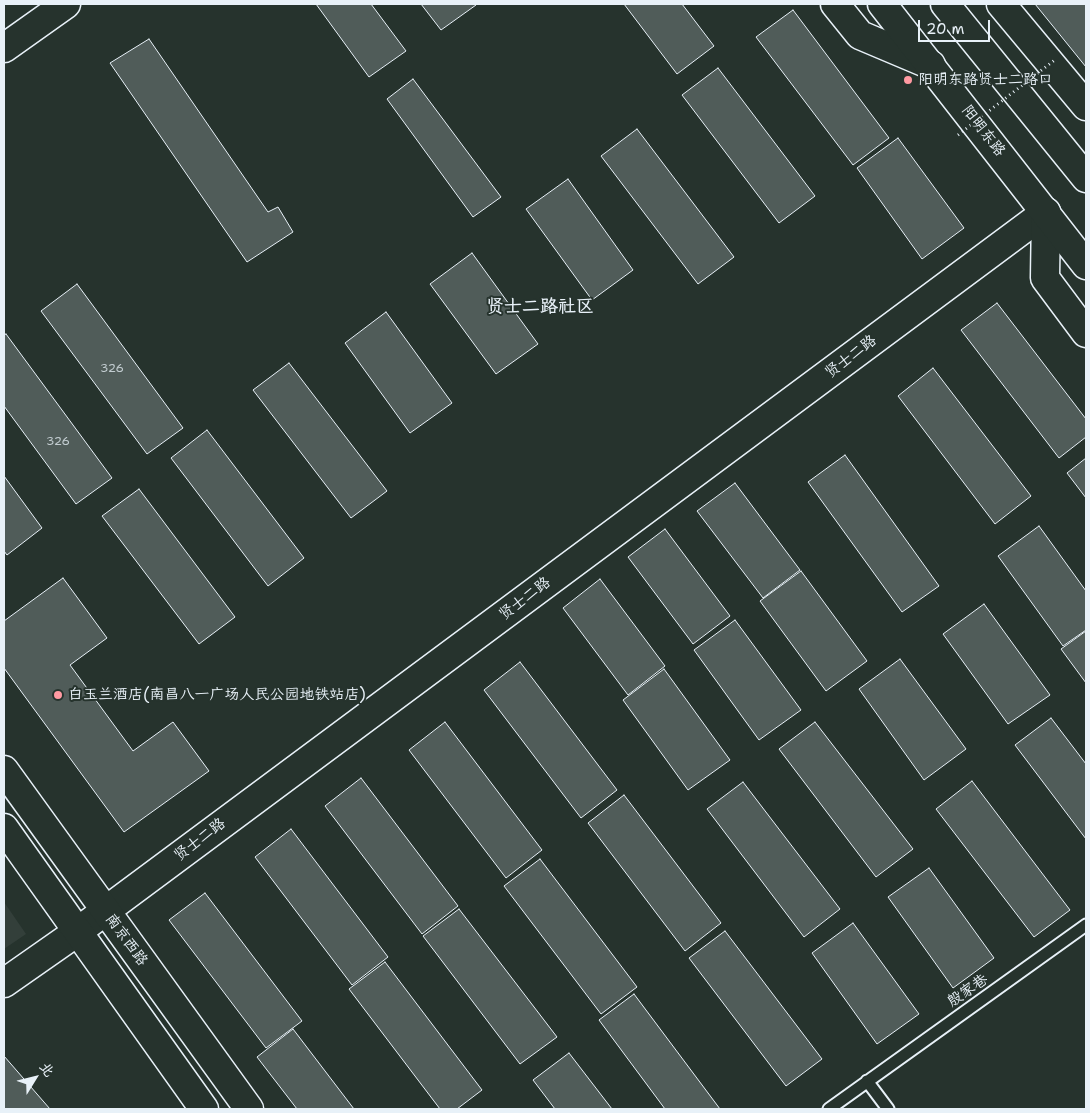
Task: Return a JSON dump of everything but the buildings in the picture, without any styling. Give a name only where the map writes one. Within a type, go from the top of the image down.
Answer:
[{"type":"main road","points":[[4,48],[66,4]]},
{"type":"main road","points":[[835,4],[860,35],[931,65]]},
{"type":"main road","name":"阳明东路","points":[[882,4],[1086,265]]},
{"type":"main road","points":[[944,4],[1086,178]]},
{"type":"main road","points":[[1001,4],[1086,106]]},
{"type":"main road","points":[[1046,212],[1045,278],[1086,333]]},
{"type":"main road","name":"贤士二路","points":[[4,983],[77,932],[1046,212]]},
{"type":"main road","name":"南京西路","points":[[4,770],[250,1109]]},
{"type":"main road","points":[[4,828],[204,1109]]},
{"type":"lane","name":"殷家巷","points":[[829,1109],[1086,925]]},
{"type":"lane","points":[[867,1080],[888,1109]]},
{"type":"path","points":[[958,135],[1056,59]]},
{"type":"shaded area","points":[[4,902],[26,934],[4,949]]},
{"type":"place","name":"阳明东路贤士二路口","points":[[908,80]]},
{"type":"place","name":"白玉兰酒店(南昌八一广场人民公园地铁站店)","points":[[58,695]]},
{"type":"district","name":"贤士二路社区","points":[[540,307]]}]
